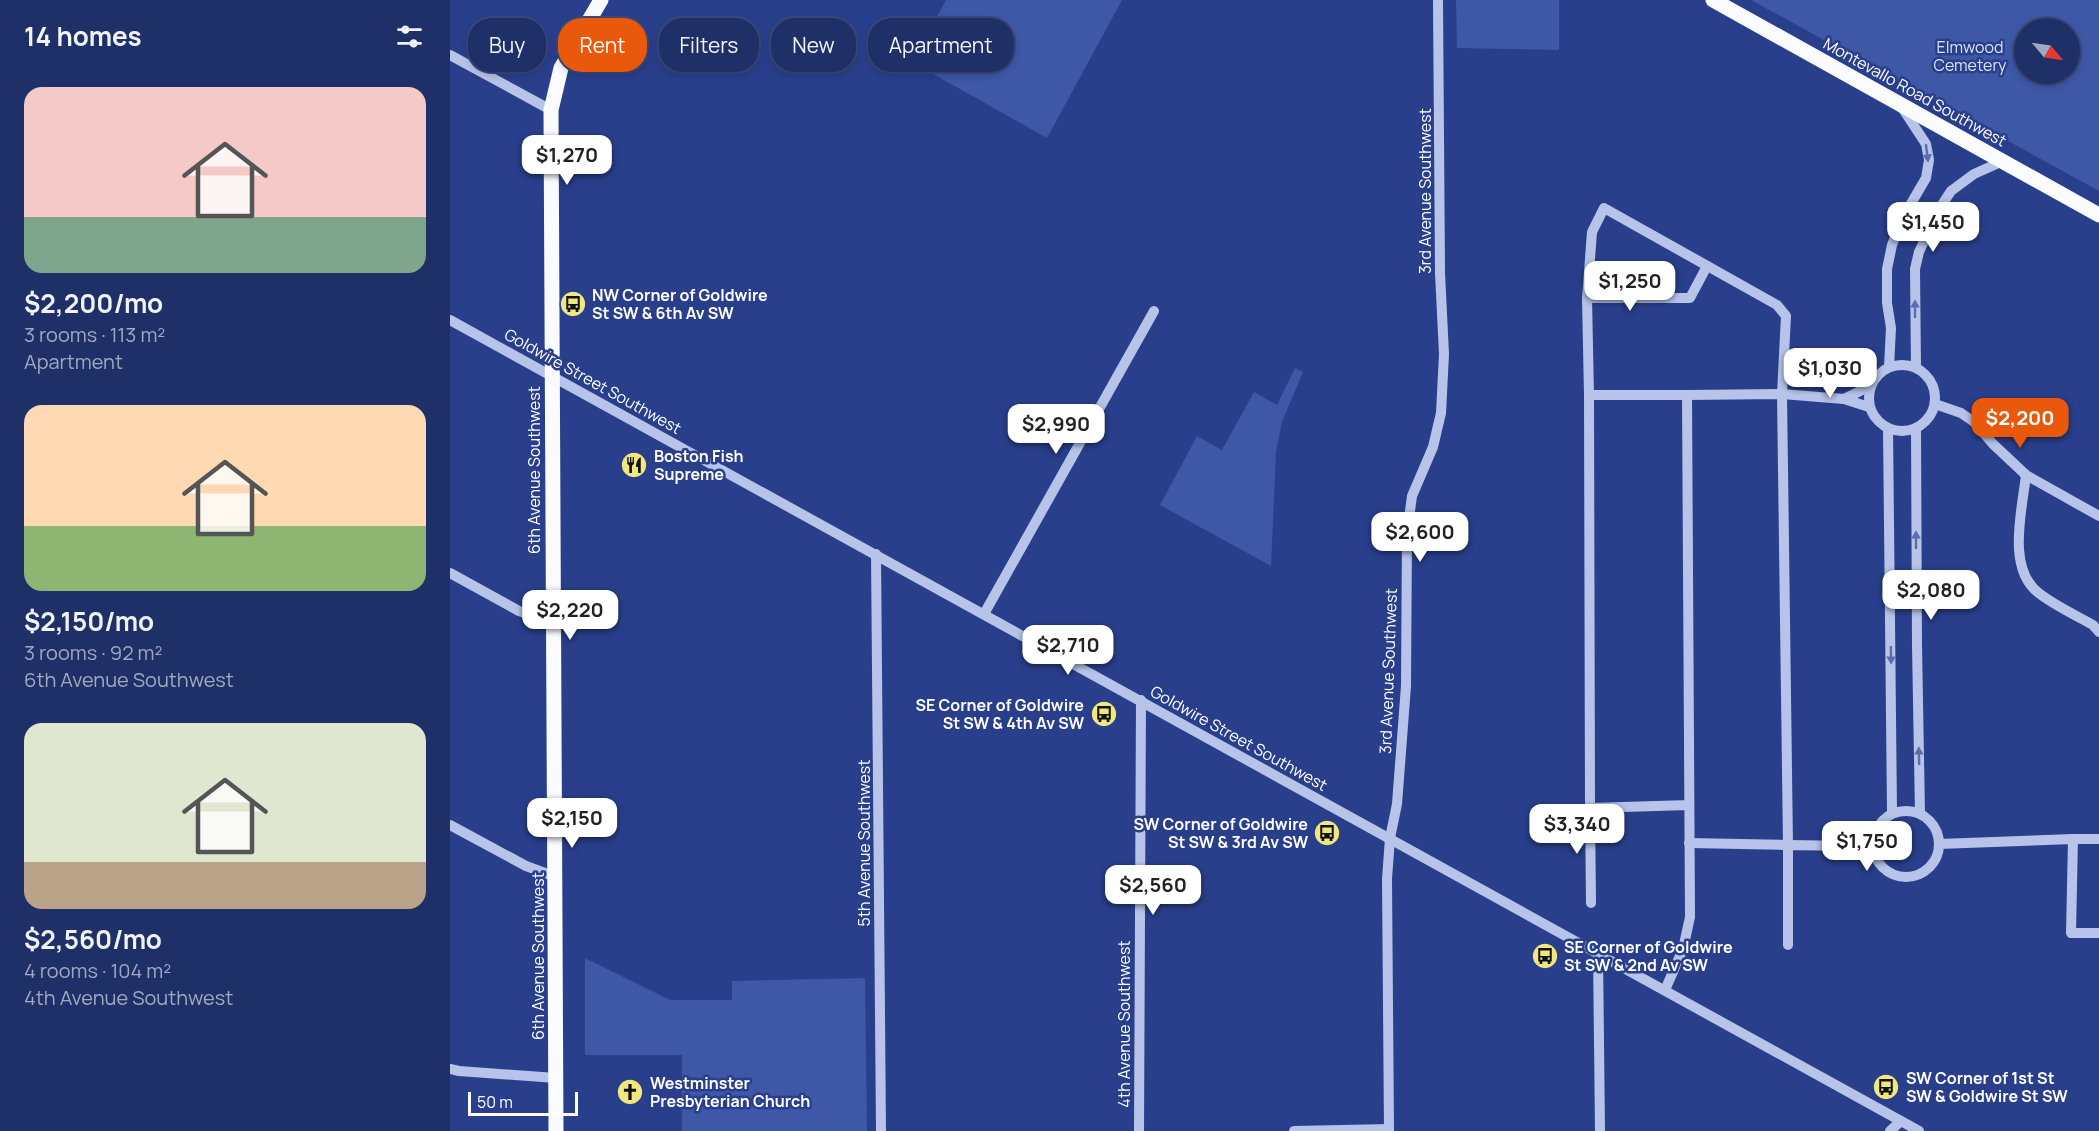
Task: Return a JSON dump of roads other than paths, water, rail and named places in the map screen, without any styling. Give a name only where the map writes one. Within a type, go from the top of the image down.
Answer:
[{"type":"main road","name":"6th Avenue Southwest","points":[[556,1131],[551,110],[561,68],[601,0]]},
{"type":"main road","name":"Montevallo Road Southwest","points":[[1713,0],[2099,215]]},
{"type":"street","name":"3rd Avenue Southwest","points":[[1389,1130],[1387,879],[1406,686],[1407,532],[1412,495],[1433,447],[1441,413],[1444,354],[1440,273],[1438,0]]},
{"type":"street","points":[[450,55],[551,110]]},
{"type":"street","points":[[1889,367],[1891,328],[1887,303],[1887,269],[1892,245],[1902,219],[1926,178],[1929,160],[1926,144],[1899,103]]},
{"type":"street","points":[[1916,367],[1915,269],[1919,252],[1934,219],[1951,191],[1974,174],[2003,161]]},
{"type":"street","points":[[1591,903],[1587,298],[1592,231],[1604,208],[1777,305],[1786,316],[1782,394],[1788,945]]},
{"type":"street","points":[[1587,298],[1690,298],[1707,266]]},
{"type":"street","points":[[984,614],[1154,311]]},
{"type":"street","name":"Goldwire Street Southwest","points":[[450,320],[1665,990],[1901,1126],[1919,1131]]},
{"type":"street","points":[[1906,364],[1916,367],[1932,383],[1935,405],[1931,415],[1924,424],[1903,432],[1882,425],[1874,417],[1869,407],[1870,386],[1876,377],[1889,367],[1906,364]]},
{"type":"street","points":[[1844,399],[1870,386]]},
{"type":"street","points":[[1589,395],[1782,394],[1844,399],[1869,407]]},
{"type":"street","points":[[1665,990],[1683,949],[1690,918],[1687,395]]},
{"type":"street","points":[[1935,405],[1961,413],[1974,422],[2026,475],[2099,516]]},
{"type":"street","points":[[1888,428],[1892,812]]},
{"type":"street","points":[[1916,428],[1920,814]]},
{"type":"street","points":[[2026,475],[2019,559],[2025,580],[2039,594],[2093,625],[2099,632]]},
{"type":"street","name":"5th Avenue Southwest","points":[[876,554],[881,1131]]},
{"type":"street","points":[[450,573],[519,611],[553,623]]},
{"type":"street","name":"4th Avenue Southwest","points":[[1139,1131],[1141,700]]},
{"type":"street","points":[[1590,808],[1689,805]]},
{"type":"street","points":[[1904,810],[1920,814],[1933,824],[1938,834],[1937,855],[1932,865],[1914,877],[1904,878],[1893,875],[1883,869],[1872,850],[1876,828],[1892,812],[1904,810]]},
{"type":"street","points":[[450,825],[526,866],[556,877]]},
{"type":"street","points":[[1852,846],[1858,840],[1873,836]]},
{"type":"street","points":[[2073,839],[2071,933],[2099,933]]},
{"type":"street","points":[[1939,844],[2099,839]]},
{"type":"street","points":[[1689,843],[1852,846],[1874,855]]},
{"type":"street","points":[[1598,953],[1600,1131]]},
{"type":"street","points":[[450,1069],[556,1078]]},
{"type":"street","points":[[1890,1131],[1901,1126]]},
{"type":"street","points":[[1294,1131],[1389,1130]]},
{"type":"place","name":"NW Corner of Goldwire St SW & 6th Av SW","points":[[573,304]]},
{"type":"place","name":"Boston Fish Supreme","points":[[634,465]]},
{"type":"place","name":"SE Corner of Goldwire St SW & 4th Av SW","points":[[1104,714]]},
{"type":"place","name":"SW Corner of Goldwire St SW & 3rd Av SW","points":[[1327,833]]},
{"type":"place","name":"SE Corner of Goldwire St SW & 2nd Av SW","points":[[1545,956]]},
{"type":"place","name":"SW Corner of 1st St SW & Goldwire St SW","points":[[1886,1087]]},
{"type":"place","name":"Westminster Presbyterian Church","points":[[630,1092]]},
{"type":"park label","name":"Elmwood Cemetery","points":[[1970,56]]}]
